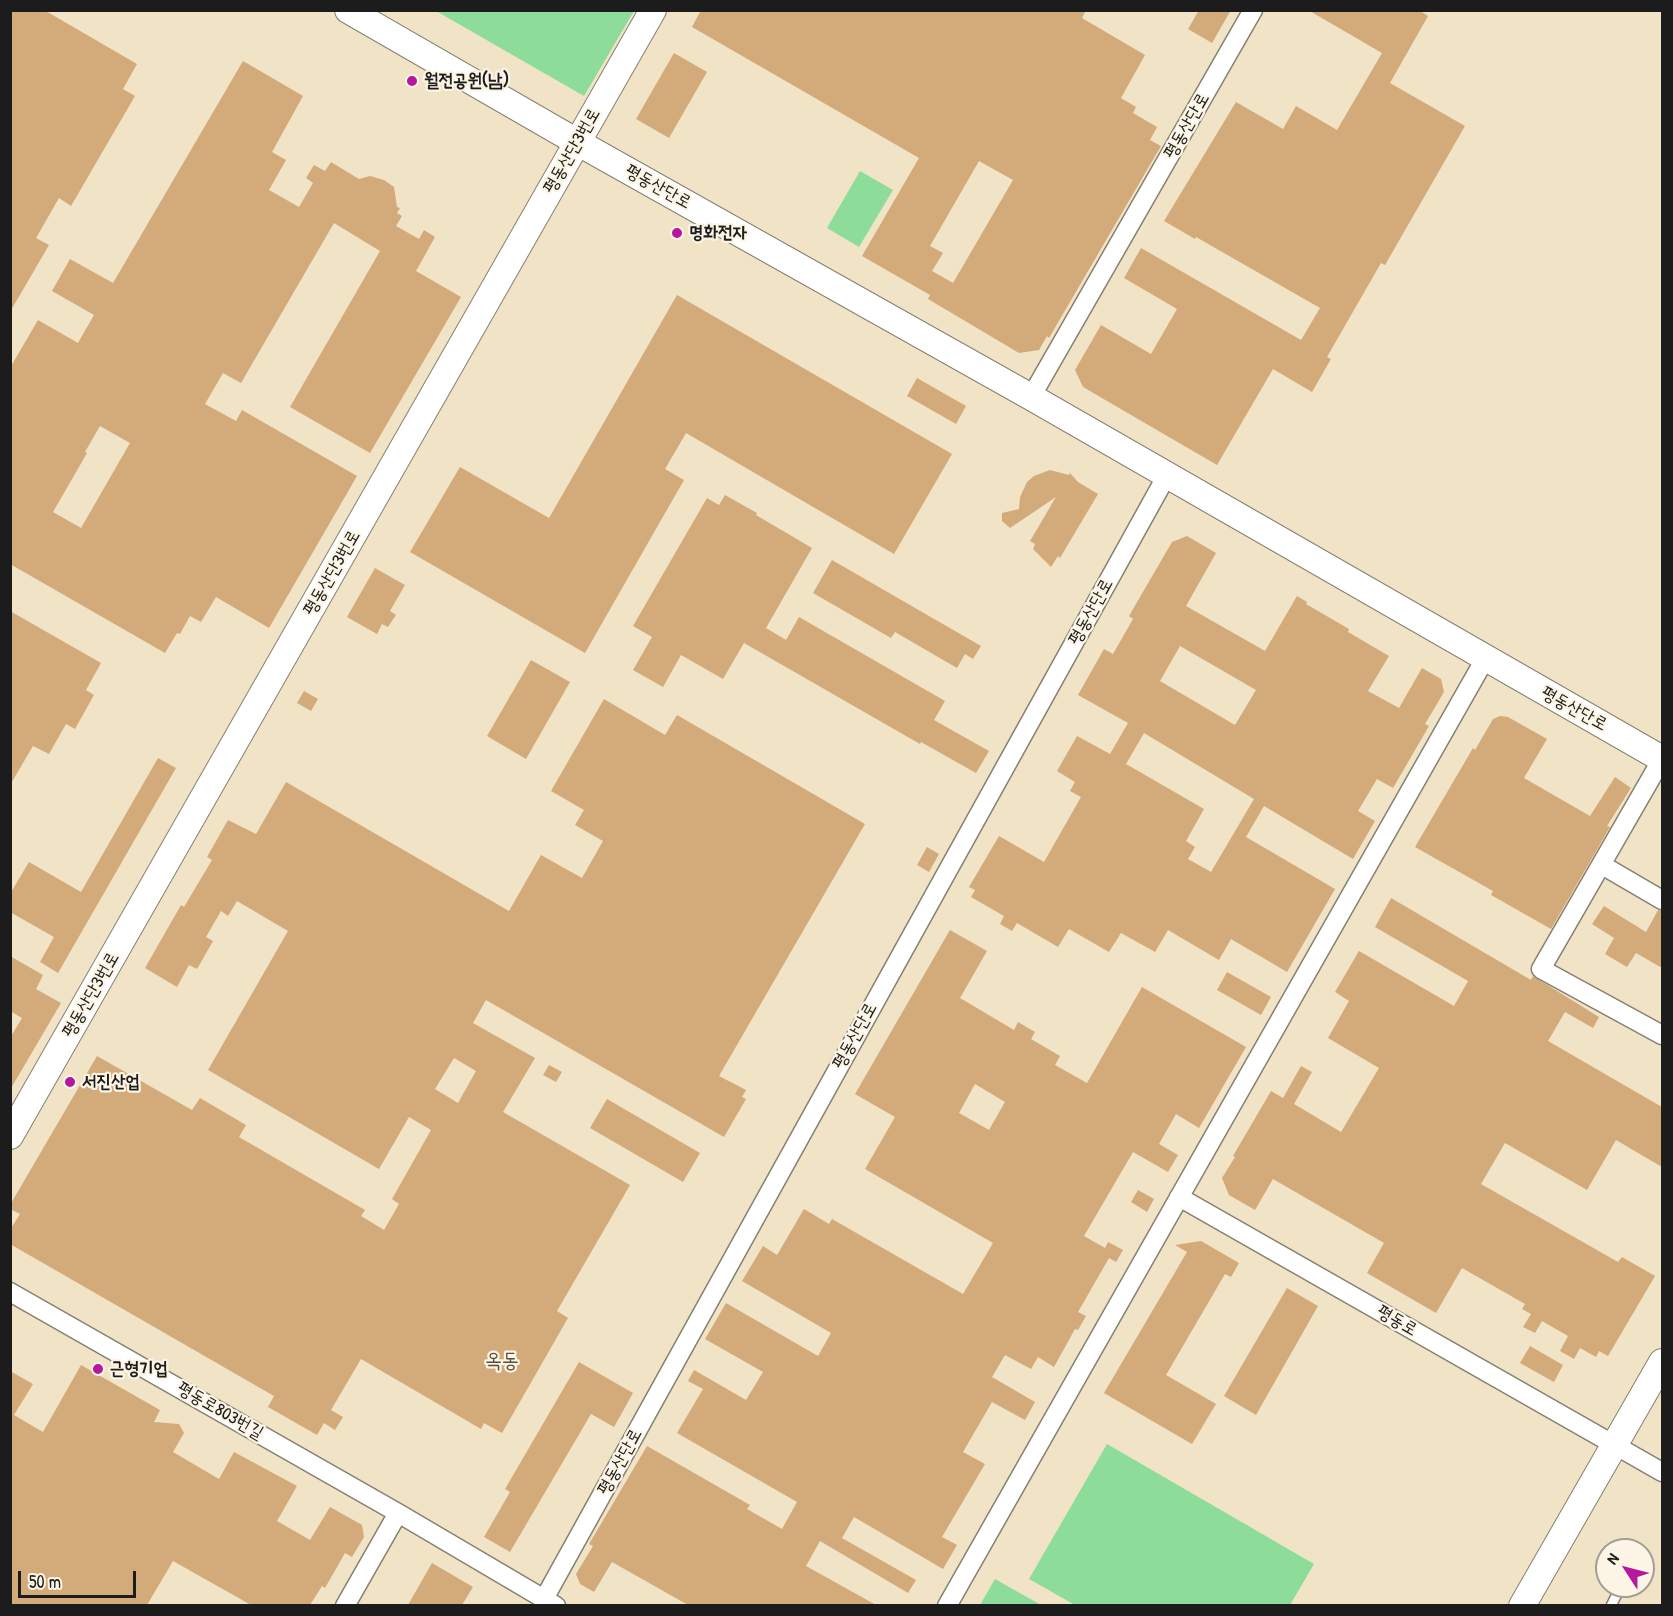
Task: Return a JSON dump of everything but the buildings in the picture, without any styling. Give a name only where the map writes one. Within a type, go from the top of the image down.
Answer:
[{"type":"street","name":"평동산단로","points":[[348,10],[577,142],[1031,397],[1662,759]]},
{"type":"street","name":"평동산단3번로","points":[[10,1136],[653,10]]},
{"type":"street","name":"평동산단로","points":[[1031,397],[1253,10]]},
{"type":"street","name":"평동산단로","points":[[550,1602],[1167,475]]},
{"type":"street","points":[[947,1605],[1485,659]]},
{"type":"street","points":[[1662,759],[1541,969],[1662,1035]]},
{"type":"street","points":[[1602,865],[1662,900]]},
{"type":"street","name":"평동로","points":[[1179,1197],[1662,1472]]},
{"type":"street","name":"평동로803번길","points":[[10,1292],[550,1602]]},
{"type":"street","points":[[1522,1605],[1662,1362]]},
{"type":"street","points":[[345,1605],[398,1513]]},
{"type":"green space","points":[[634,10],[584,96],[436,11]]},
{"type":"green space","points":[[860,171],[893,190],[859,247],[827,228]]},
{"type":"green space","points":[[1107,1444],[1314,1564],[1290,1605],[1075,1605],[1029,1579]]},
{"type":"green space","points":[[995,1579],[1041,1605],[980,1605]]},
{"type":"place","name":"월전공원(남)","points":[[412,81]]},
{"type":"place","name":"명화전자","points":[[677,233]]},
{"type":"place","name":"서진산업","points":[[70,1082]]},
{"type":"place","name":"근형기업","points":[[98,1369]]},
{"type":"district","name":"옥동","points":[[502,1361]]}]
